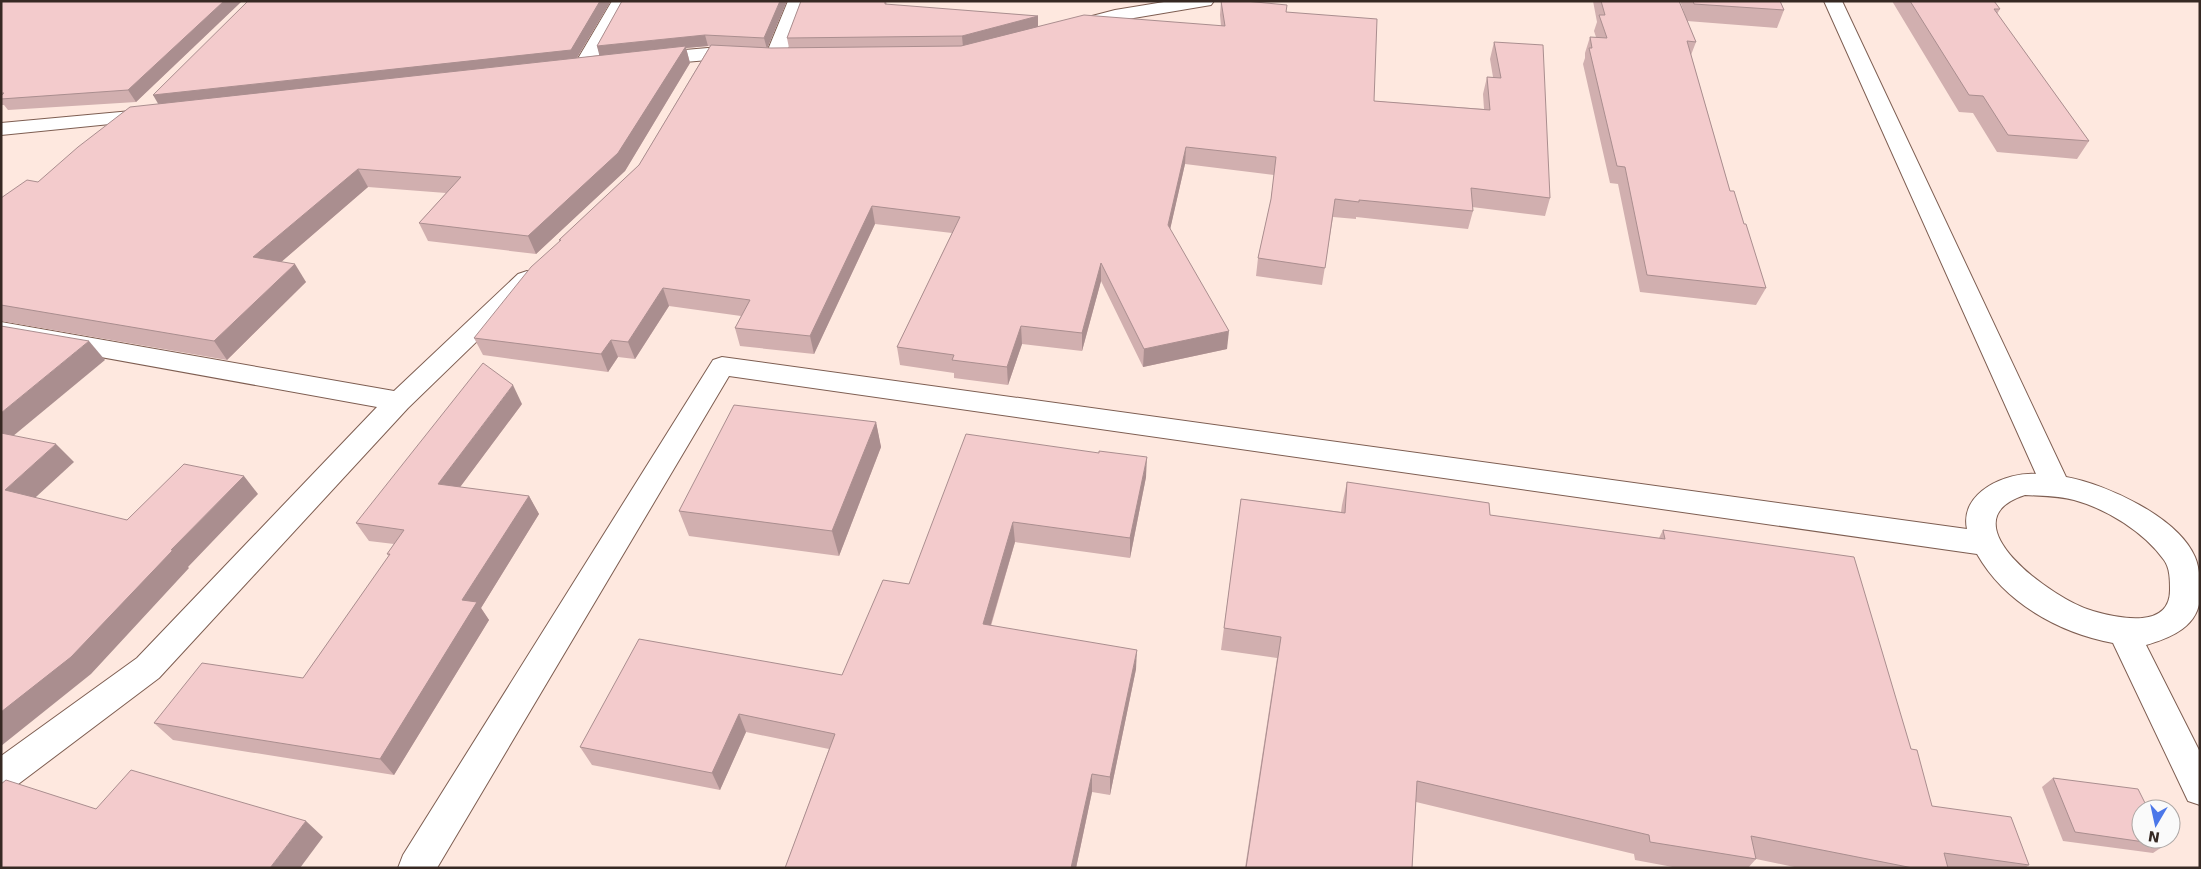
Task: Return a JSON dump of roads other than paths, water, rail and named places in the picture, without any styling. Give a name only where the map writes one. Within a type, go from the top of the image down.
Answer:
[{"type":"street","points":[[563,69],[592,65],[621,1]]},
{"type":"street","points":[[776,57],[797,1]]},
{"type":"street","points":[[1058,31],[1114,9],[1205,1]]},
{"type":"street","points":[[1833,1],[2056,486]]},
{"type":"street","points":[[693,78],[708,54]]},
{"type":"street","points":[[631,61],[708,54],[795,57]]},
{"type":"street","points":[[106,140],[135,117],[156,96]]},
{"type":"street","points":[[1,129],[174,112]]},
{"type":"street","points":[[1,777],[148,668],[399,401],[542,265]]},
{"type":"street","points":[[1,330],[399,401]]},
{"type":"street","points":[[416,868],[722,366],[1985,543]]},
{"type":"street","points":[[2025,484],[2056,486],[2092,495],[2126,512],[2158,533],[2190,560],[2194,585],[2192,607],[2178,624],[2154,632],[2124,632],[2089,624],[2054,610],[2024,589],[1999,566],[1985,543],[1980,521],[1986,504],[2000,491],[2025,484]]},
{"type":"street","points":[[2124,632],[2200,789]]}]
